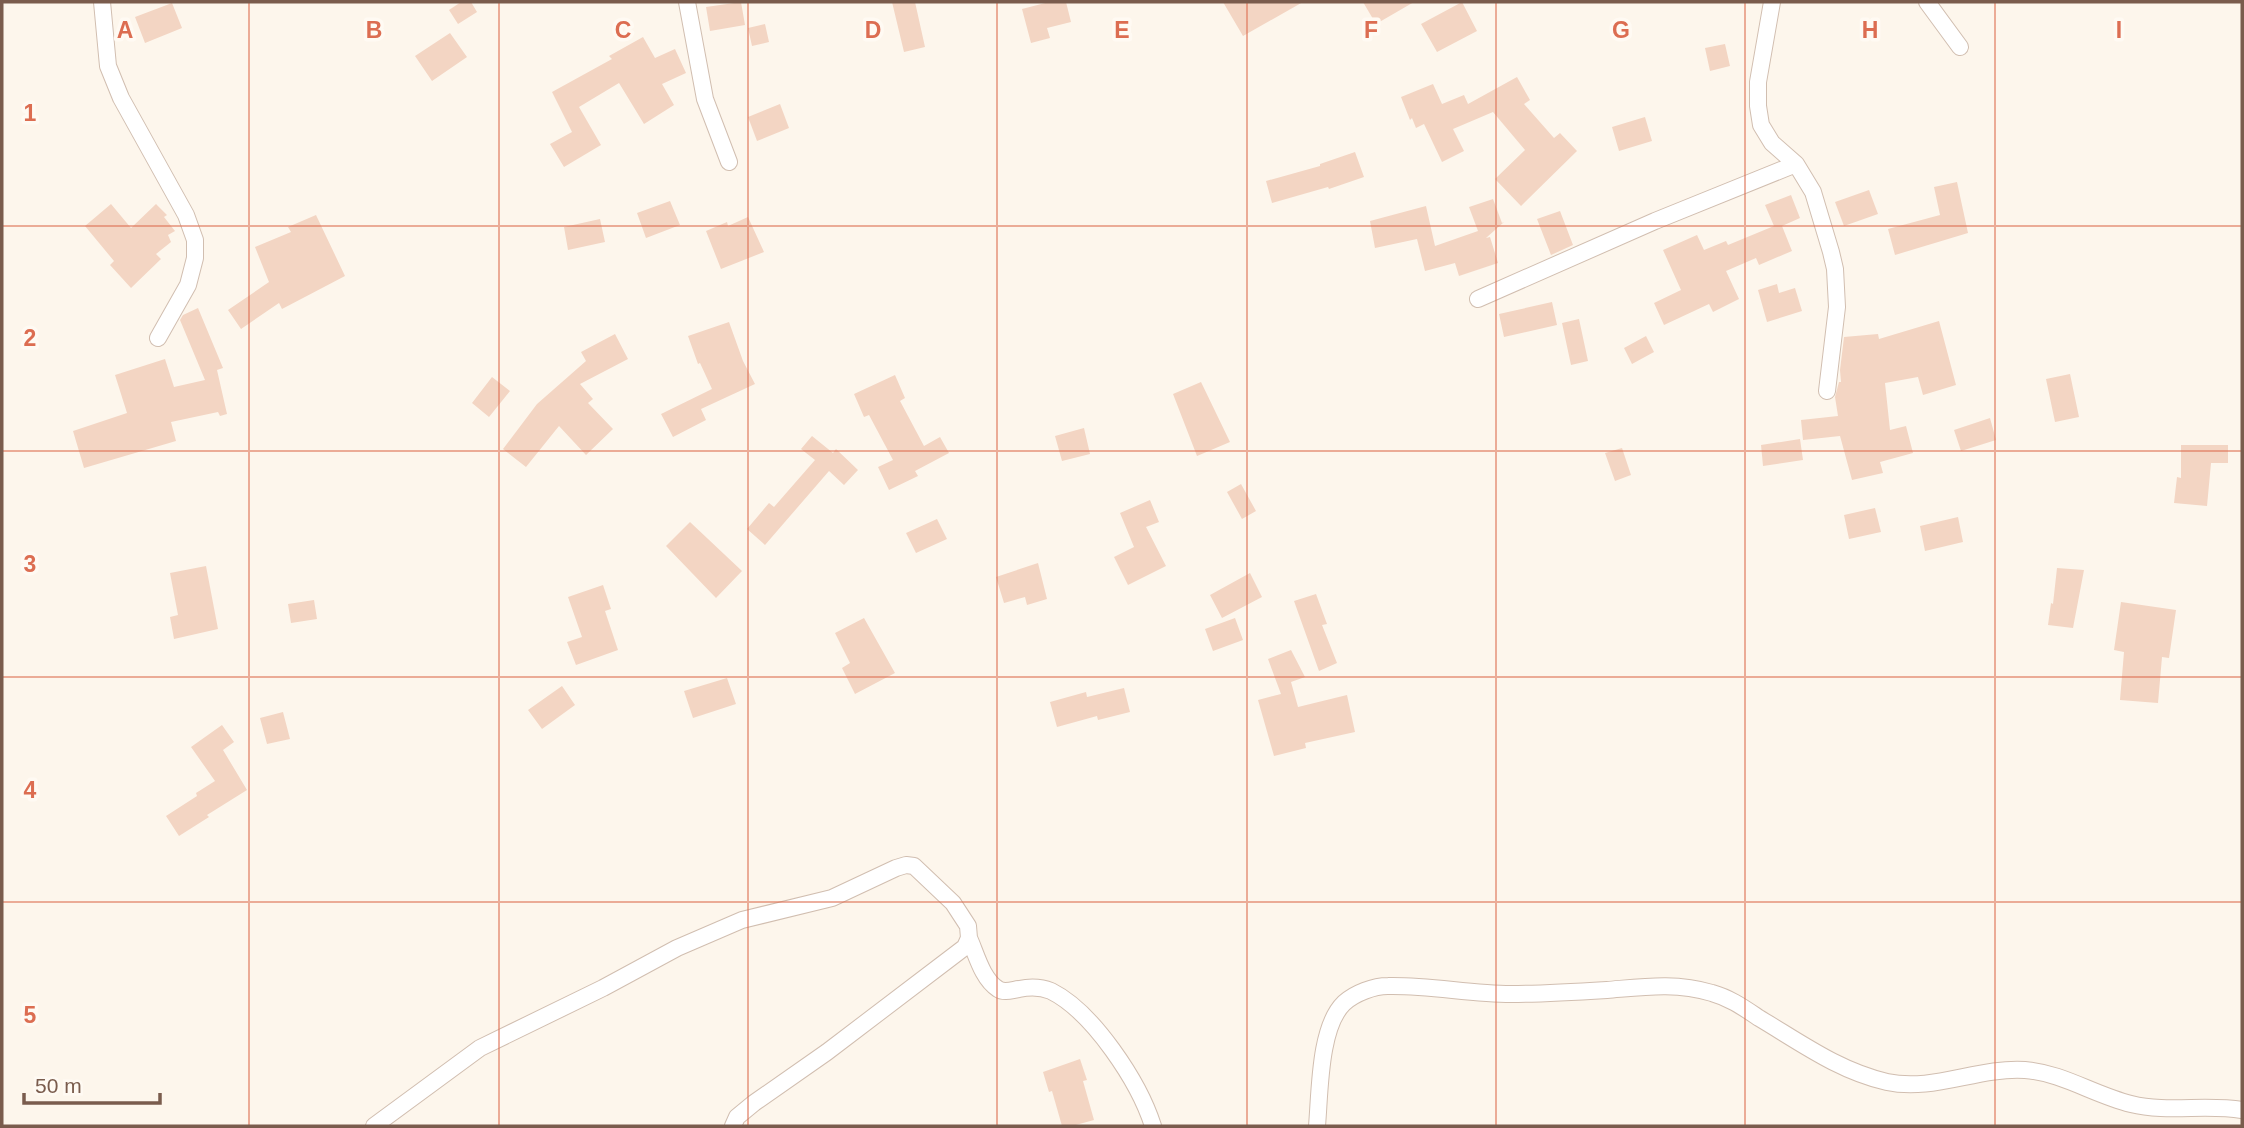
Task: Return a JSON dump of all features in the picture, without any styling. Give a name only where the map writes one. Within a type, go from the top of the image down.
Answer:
[{"type":"street","points":[[102,2],[108,66],[121,98],[186,215],[195,240],[195,258],[188,285],[158,338]]},
{"type":"street","points":[[1772,2],[1758,82],[1758,106],[1761,125],[1772,143],[1796,164],[1813,192],[1835,270],[1837,307],[1826,391]]},
{"type":"street","points":[[1927,2],[1960,47]]},
{"type":"street","points":[[692,3],[705,99],[729,162]]},
{"type":"street","points":[[1478,299],[1655,221],[1796,164]]},
{"type":"street","points":[[374,1126],[480,1048],[688,943],[742,920],[832,898],[906,865],[914,866],[925,874],[964,917],[969,938],[988,979],[998,989],[1049,990],[1087,1020],[1137,1087],[1153,1126]]},
{"type":"street","points":[[733,1126],[737,1117],[754,1103],[955,956],[965,947],[969,938]]},
{"type":"street","points":[[1317,1126],[1325,1045],[1333,1022],[1342,1005],[1354,996],[1386,985],[1511,994],[1679,985],[1733,1000],[1820,1056],[1853,1072],[1889,1082],[1914,1085],[1978,1072],[2027,1070],[2058,1077],[2109,1097],[2149,1108],[2198,1107],[2242,1111]]},
{"type":"building","points":[[461,2],[471,2],[477,12],[458,24],[449,10]]},
{"type":"building","points":[[741,2],[745,25],[710,31],[706,7]]},
{"type":"building","points":[[892,2],[915,2],[925,47],[904,52]]},
{"type":"building","points":[[1049,2],[1066,2],[1071,22],[1047,28],[1050,38],[1031,43],[1022,9]]},
{"type":"building","points":[[1223,2],[1303,2],[1243,36]]},
{"type":"building","points":[[1363,2],[1414,2],[1376,24]]},
{"type":"building","points":[[1462,2],[1477,31],[1437,52],[1421,24]]},
{"type":"building","points":[[172,3],[182,28],[145,43],[135,17]]},
{"type":"building","points":[[765,24],[769,42],[752,46],[748,28]]},
{"type":"building","points":[[450,33],[467,57],[432,81],[415,56]]},
{"type":"building","points":[[643,37],[655,58],[675,49],[686,73],[662,84],[674,105],[644,124],[619,83],[579,107],[601,145],[564,167],[550,144],[572,132],[552,92],[612,59],[609,56]]},
{"type":"building","points":[[1725,44],[1730,66],[1710,71],[1705,48]]},
{"type":"building","points":[[1517,77],[1530,100],[1524,104],[1554,138],[1560,133],[1577,151],[1521,206],[1495,179],[1525,150],[1493,112],[1453,129],[1464,151],[1442,162],[1424,124],[1416,128],[1401,97],[1433,84],[1442,104],[1464,95],[1468,104]]},
{"type":"building","points":[[780,104],[789,128],[757,141],[748,117]]},
{"type":"building","points":[[1645,117],[1652,141],[1619,151],[1612,127]]},
{"type":"building","points":[[1355,152],[1364,177],[1272,203],[1266,181],[1320,166]]},
{"type":"building","points":[[1957,182],[1968,233],[1895,255],[1888,229],[1940,215],[1934,187]]},
{"type":"building","points":[[1869,190],[1878,214],[1844,226],[1835,202]]},
{"type":"building","points":[[1791,195],[1800,218],[1782,226],[1792,251],[1759,265],[1756,258],[1726,271],[1739,299],[1713,312],[1709,304],[1664,325],[1654,303],[1681,290],[1663,250],[1697,235],[1704,250],[1726,241],[1728,245],[1774,226],[1765,205]]},
{"type":"building","points":[[1493,199],[1502,223],[1504,222],[1486,238],[1490,237],[1498,263],[1459,276],[1455,263],[1425,271],[1417,239],[1375,248],[1370,221],[1426,206],[1435,246],[1478,231],[1469,207]]},
{"type":"building","points":[[670,201],[680,225],[646,238],[637,213]]},
{"type":"building","points":[[111,204],[131,228],[156,204],[167,215],[164,217],[175,231],[168,235],[171,242],[156,254],[161,259],[131,288],[110,265],[114,261],[85,226]]},
{"type":"building","points":[[1560,211],[1573,245],[1551,255],[1537,219]]},
{"type":"building","points":[[316,215],[345,276],[282,309],[279,303],[241,329],[228,310],[269,282],[255,247],[291,232],[288,227]]},
{"type":"building","points":[[748,217],[764,252],[721,269],[706,231],[727,222],[728,226]]},
{"type":"building","points":[[600,219],[605,242],[568,250],[564,227]]},
{"type":"building","points":[[1777,284],[1779,293],[1795,288],[1802,311],[1767,322],[1758,290]]},
{"type":"building","points":[[1552,302],[1557,325],[1504,337],[1499,314]]},
{"type":"building","points":[[198,308],[223,368],[217,370],[227,414],[220,416],[218,412],[171,422],[176,441],[84,468],[73,431],[127,413],[115,375],[165,359],[174,387],[205,380],[180,320],[183,315]]},
{"type":"building","points":[[1579,319],[1588,361],[1571,365],[1562,323]]},
{"type":"building","points":[[1939,321],[1956,385],[1923,395],[1918,377],[1885,383],[1890,430],[1906,426],[1913,453],[1880,462],[1883,473],[1852,480],[1840,436],[1803,440],[1801,420],[1838,416],[1835,397],[1841,382],[1844,337],[1878,334],[1879,339]]},
{"type":"building","points":[[729,322],[743,361],[755,384],[701,409],[706,420],[673,437],[661,414],[712,389],[700,363],[698,364],[688,336]]},
{"type":"building","points":[[615,334],[628,359],[580,384],[593,399],[588,403],[613,429],[586,455],[559,426],[526,467],[503,449],[537,404],[586,361],[581,352]]},
{"type":"building","points":[[1646,336],[1654,352],[1632,364],[1624,348]]},
{"type":"building","points":[[2070,374],[2079,417],[2055,422],[2046,379]]},
{"type":"building","points":[[895,375],[905,398],[900,401],[924,446],[940,437],[949,453],[915,471],[918,476],[889,490],[878,467],[893,460],[869,415],[864,417],[854,394]]},
{"type":"building","points":[[492,377],[510,391],[489,417],[472,403]]},
{"type":"building","points":[[1201,382],[1230,442],[1197,456],[1173,394]]},
{"type":"building","points":[[1990,418],[1996,440],[1961,451],[1954,430]]},
{"type":"building","points":[[1084,428],[1090,454],[1062,461],[1055,436]]},
{"type":"building","points":[[812,436],[833,453],[836,449],[858,470],[844,485],[829,471],[765,545],[747,529],[769,503],[774,507],[815,460],[801,449]]},
{"type":"building","points":[[1800,439],[1803,460],[1763,466],[1761,445]]},
{"type":"building","points":[[2181,445],[2228,445],[2228,463],[2211,463],[2207,506],[2174,503],[2177,477],[2181,478]]},
{"type":"building","points":[[1622,448],[1631,475],[1615,481],[1605,453]]},
{"type":"building","points":[[1241,484],[1256,511],[1242,519],[1227,492]]},
{"type":"building","points":[[1150,500],[1159,522],[1146,527],[1166,566],[1128,585],[1114,557],[1134,547],[1120,513]]},
{"type":"building","points":[[1875,508],[1881,532],[1849,539],[1844,515]]},
{"type":"building","points":[[1958,517],[1963,542],[1925,551],[1920,526]]},
{"type":"building","points":[[937,519],[947,539],[916,553],[906,533]]},
{"type":"building","points":[[690,522],[742,571],[716,598],[666,546]]},
{"type":"building","points":[[1038,563],[1047,599],[1027,605],[1025,597],[1004,603],[996,577]]},
{"type":"building","points":[[206,566],[218,629],[174,639],[170,617],[178,615],[170,573]]},
{"type":"building","points":[[2057,568],[2084,570],[2073,628],[2048,625]]},
{"type":"building","points":[[1250,573],[1262,597],[1222,618],[1210,595]]},
{"type":"building","points":[[603,585],[611,609],[605,611],[618,650],[576,665],[567,642],[582,637],[568,597]]},
{"type":"building","points":[[1316,594],[1327,624],[1322,625],[1337,663],[1319,671],[1294,601]]},
{"type":"building","points":[[314,600],[317,619],[291,623],[288,604]]},
{"type":"building","points":[[2121,602],[2176,610],[2169,658],[2162,657],[2158,703],[2120,700],[2124,652],[2114,650]]},
{"type":"building","points":[[864,618],[895,673],[855,694],[842,668],[850,663],[835,633]]},
{"type":"building","points":[[1235,618],[1243,640],[1213,651],[1205,629]]},
{"type":"building","points":[[1291,650],[1305,677],[1291,682],[1298,707],[1347,695],[1355,732],[1305,743],[1306,748],[1274,756],[1258,700],[1281,694],[1268,659]]},
{"type":"building","points":[[727,678],[736,704],[693,718],[684,691]]},
{"type":"building","points":[[562,686],[575,705],[542,729],[528,710]]},
{"type":"building","points":[[1124,688],[1130,712],[1098,720],[1097,716],[1057,727],[1050,702],[1086,692],[1087,697]]},
{"type":"building","points":[[283,712],[290,739],[267,744],[260,718]]},
{"type":"building","points":[[222,725],[234,742],[223,750],[247,790],[179,836],[166,816],[215,781],[191,747]]},
{"type":"building","points":[[1080,1059],[1087,1080],[1083,1081],[1094,1120],[1062,1126],[1052,1091],[1049,1092],[1043,1072]]}]
